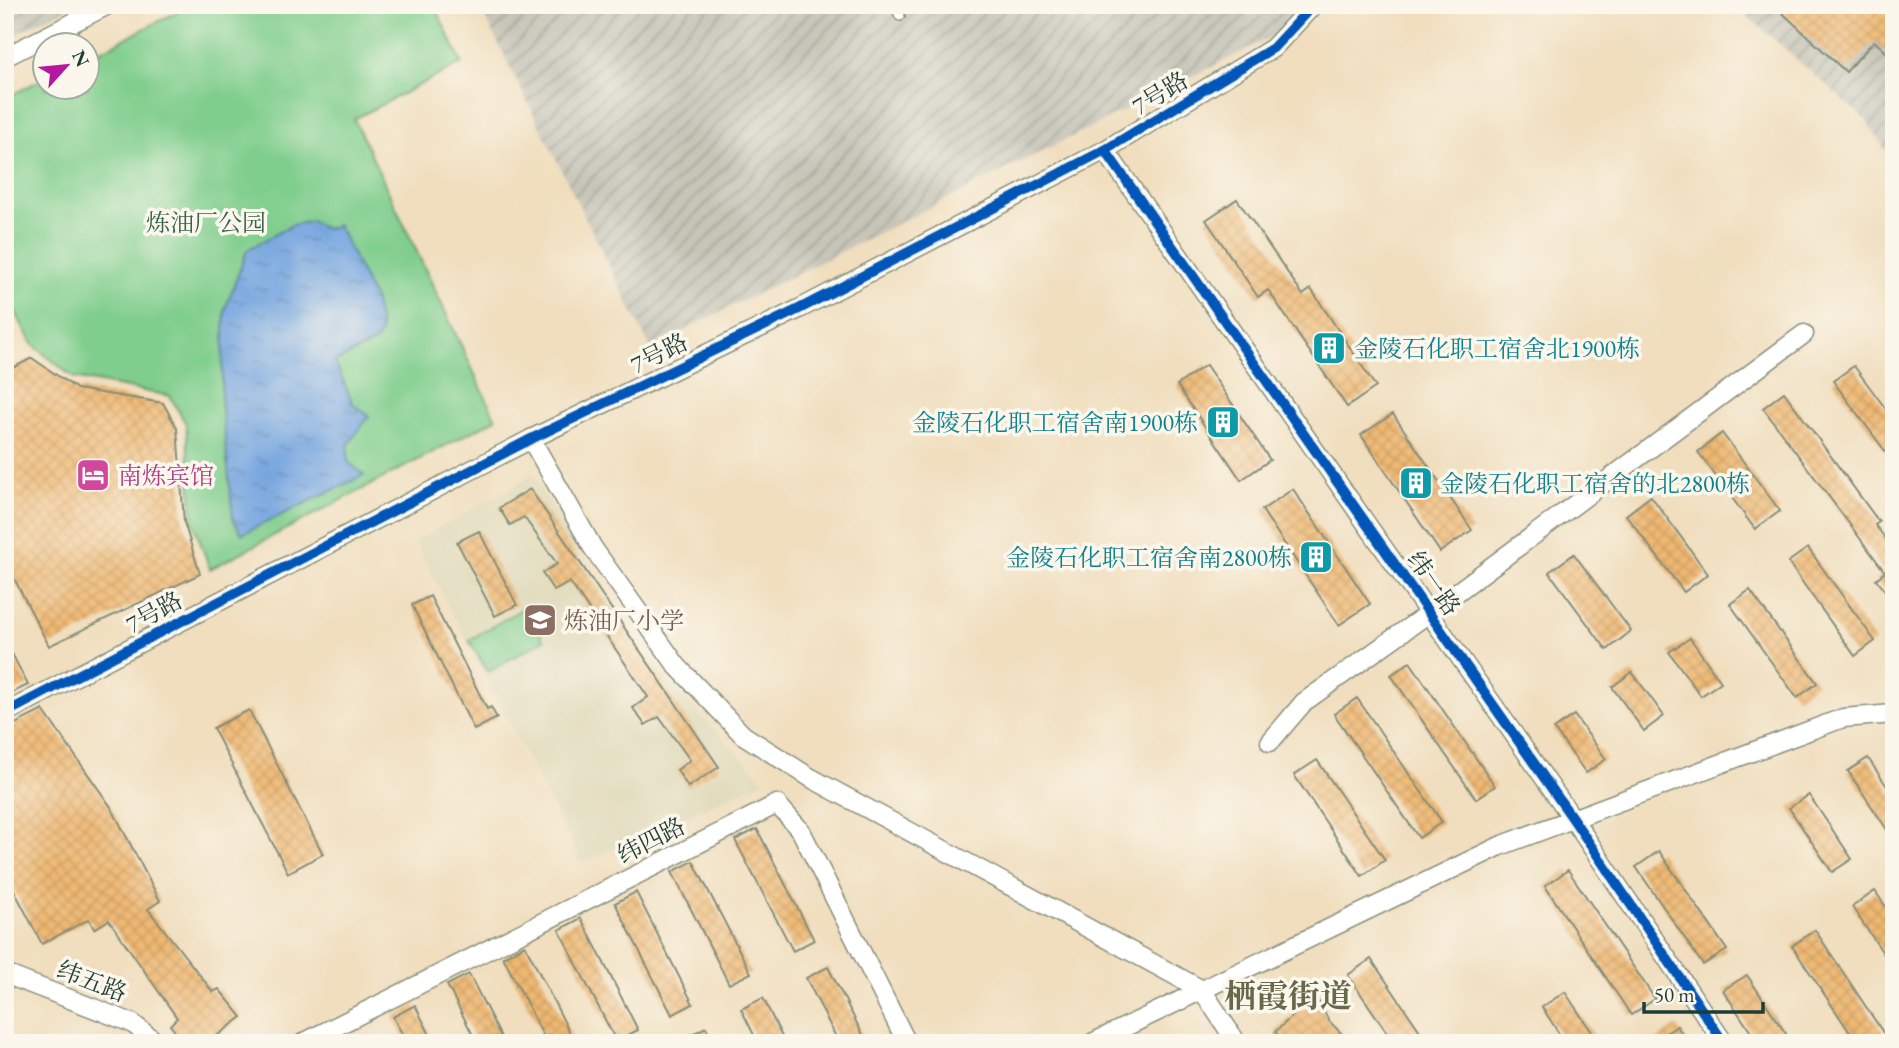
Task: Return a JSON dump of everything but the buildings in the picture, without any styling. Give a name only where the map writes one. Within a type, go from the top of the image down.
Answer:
[{"type":"street","points":[[5,57],[82,11],[108,5]]},
{"type":"street","name":"7号路","points":[[5,713],[531,439],[799,309],[1105,150],[1273,48],[1313,5]]},
{"type":"street","name":"纬一路","points":[[1105,150],[1573,819],[1724,1043]]},
{"type":"street","points":[[1270,742],[1304,702],[1429,613],[1804,334]]},
{"type":"street","points":[[531,439],[593,548],[677,666],[743,734],[811,778],[1202,990],[1237,1043]]},
{"type":"street","points":[[1092,1043],[1500,846],[1843,718],[1894,714]]},
{"type":"street","name":"纬四路","points":[[303,1043],[777,804],[801,831],[907,1043]]},
{"type":"street","name":"纬五路","points":[[5,974],[132,1023],[157,1043]]},
{"type":"street","points":[[132,1023],[144,1043]]},
{"type":"lane","points":[[894,5],[900,16]]},
{"type":"shaded area","points":[[5,5],[73,5],[5,39]]},
{"type":"shaded area","points":[[479,5],[1324,5],[1315,15],[650,347]]},
{"type":"shaded area","points":[[1735,5],[1894,5],[1894,163],[1866,120]]},
{"type":"shaded area","name":"炼油厂小学","points":[[534,475],[583,562],[665,679],[765,781],[582,863],[415,541]]},
{"type":"green space","name":"炼油厂公园","points":[[191,5],[434,5],[462,63],[354,119],[496,419],[210,569],[193,522],[186,424],[170,396],[74,378],[32,344],[5,292],[5,98],[32,84],[32,102],[102,102],[102,50]]},
{"type":"green space","points":[[525,607],[544,640],[488,672],[469,640]]},
{"type":"water","points":[[312,221],[325,229],[338,225],[375,301],[381,332],[375,342],[335,362],[353,404],[369,416],[348,445],[348,462],[364,475],[242,534],[233,519],[221,399],[225,310],[247,250],[292,225]]},
{"type":"cycle path","points":[[5,713],[531,439],[799,309],[1105,150],[1273,48],[1313,5]]},
{"type":"cycle path","points":[[1105,150],[1573,819],[1724,1043]]},
{"type":"place","name":"金陵石化职工宿舍北1900栋","points":[[1329,348]]},
{"type":"place","name":"金陵石化职工宿舍南1900栋","points":[[1223,422]]},
{"type":"place","name":"南炼宾馆","points":[[93,475]]},
{"type":"place","name":"金陵石化职工宿舍的北2800栋","points":[[1416,483]]},
{"type":"place","name":"金陵石化职工宿舍南2800栋","points":[[1316,557]]},
{"type":"place","name":"炼油厂小学","points":[[540,620]]},
{"type":"district","name":"栖霞街道","points":[[1288,996]]}]
